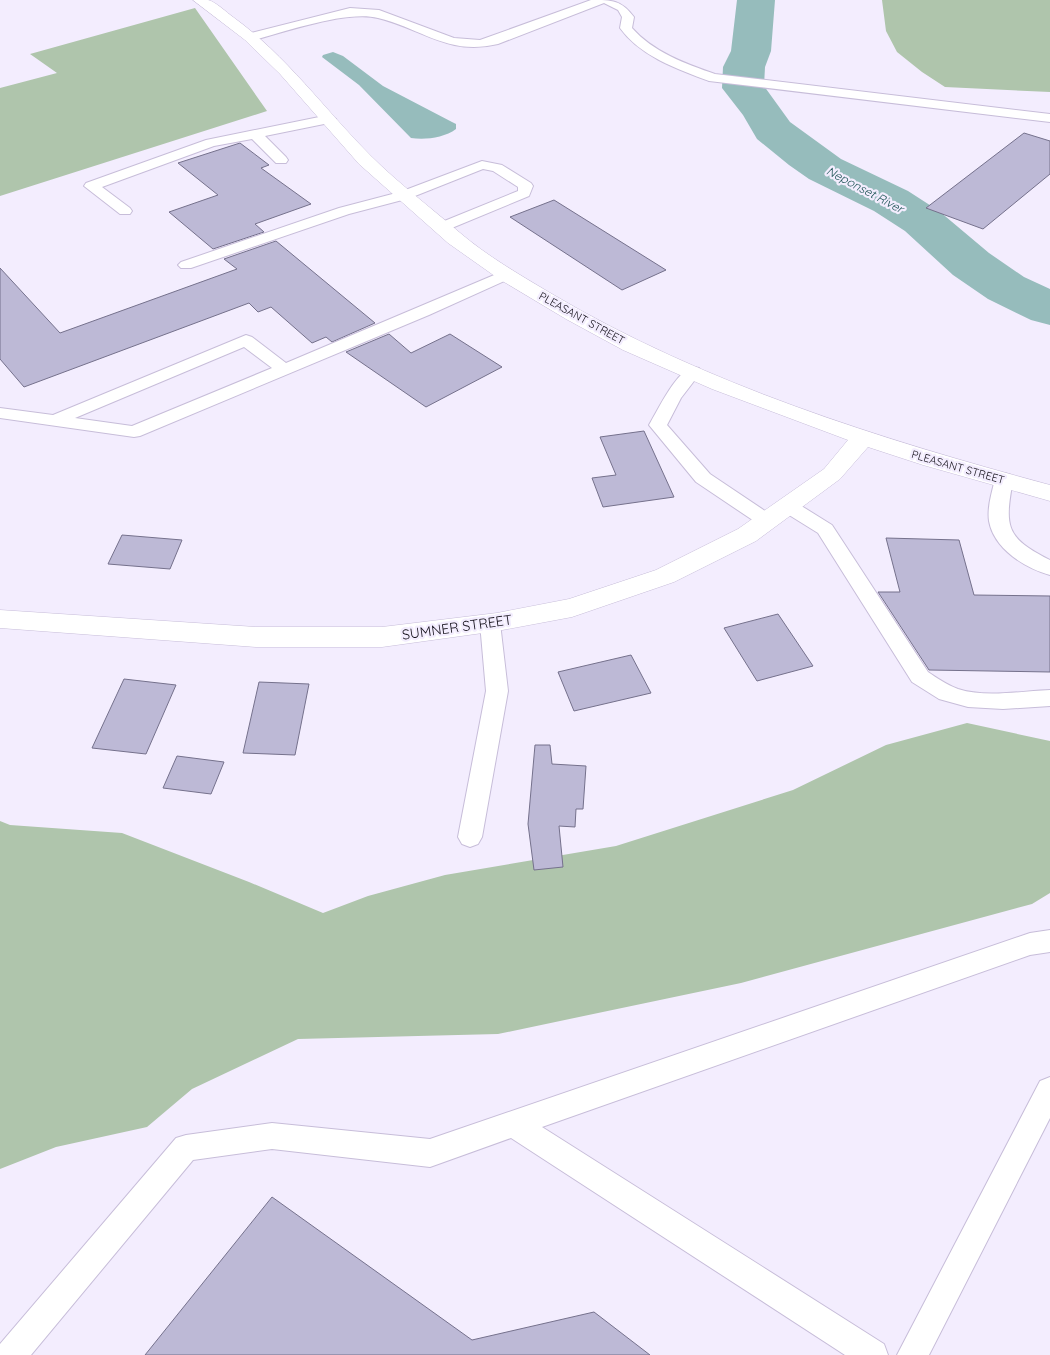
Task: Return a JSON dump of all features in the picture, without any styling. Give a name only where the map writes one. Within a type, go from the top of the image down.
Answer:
[{"type":"street","name":"PLEASANT STREET","points":[[200,0],[251,37],[286,71],[365,160],[454,239],[506,274],[573,315],[630,345],[693,372],[862,438],[931,460],[1050,493]]},
{"type":"street","name":"SUMNER STREET","points":[[0,618],[256,637],[382,637],[490,623],[572,608],[665,576],[747,535],[832,474],[862,438]]},
{"type":"lane","points":[[251,37],[351,6],[379,14],[452,42],[480,44],[494,41],[602,0]]},
{"type":"lane","points":[[607,0],[622,8],[628,17],[626,28],[632,36],[651,49],[712,78],[1050,118]]},
{"type":"lane","points":[[125,211],[91,186],[211,143],[329,119]]},
{"type":"lane","points":[[255,134],[281,160]]},
{"type":"lane","points":[[186,265],[344,211],[405,195],[482,166],[497,168],[526,186],[524,193],[442,228]]},
{"type":"lane","points":[[0,413],[134,432],[423,312],[506,274]]},
{"type":"lane","points":[[54,421],[246,340],[285,370]]},
{"type":"lane","points":[[693,372],[673,397],[658,425],[703,478],[767,521]]},
{"type":"lane","points":[[1004,479],[998,522],[1004,536],[1019,550],[1050,568]]},
{"type":"lane","points":[[788,506],[825,529],[920,677],[940,690],[956,697],[979,700],[1050,698]]},
{"type":"lane","points":[[470,837],[496,691],[490,623]]},
{"type":"lane","points":[[11,1355],[186,1148],[272,1136],[430,1154],[1030,944],[1050,941]]},
{"type":"lane","points":[[912,1355],[1050,1090]]},
{"type":"lane","points":[[513,1124],[873,1355]]},
{"type":"shaded area","points":[[882,0],[1050,0],[1050,92],[945,87],[897,52],[886,31]]},
{"type":"shaded area","points":[[195,8],[267,111],[0,196],[0,88],[57,73],[30,54]]},
{"type":"shaded area","points":[[333,52],[343,56],[383,86],[456,124],[456,129],[434,138],[411,138],[359,85],[322,57]]},
{"type":"shaded area","points":[[967,723],[1050,741],[1050,893],[1032,904],[741,983],[498,1034],[298,1039],[192,1089],[147,1127],[56,1147],[0,1169],[0,821],[10,825],[122,833],[323,913],[368,896],[445,875],[616,846],[793,790],[886,745]]},
{"type":"building","points":[[1024,133],[1050,141],[1050,174],[983,229],[926,208]]},
{"type":"building","points":[[240,143],[269,165],[261,168],[311,204],[255,224],[264,232],[213,249],[169,212],[218,195],[178,163]]},
{"type":"building","points":[[554,200],[666,270],[622,290],[510,217]]},
{"type":"building","points":[[276,241],[375,323],[332,342],[326,337],[312,343],[271,307],[258,312],[249,303],[24,387],[0,359],[0,268],[60,333],[237,269],[224,259]]},
{"type":"building","points":[[389,334],[411,353],[450,334],[502,367],[426,407],[346,352]]},
{"type":"building","points":[[644,431],[674,497],[603,507],[592,478],[616,475],[600,437]]},
{"type":"building","points":[[122,535],[182,540],[170,569],[108,564]]},
{"type":"building","points":[[886,538],[959,540],[974,595],[1050,596],[1050,672],[929,670],[878,592],[900,592]]},
{"type":"building","points":[[778,614],[813,666],[757,681],[724,628]]},
{"type":"building","points":[[631,655],[651,693],[574,711],[558,672]]},
{"type":"building","points":[[124,679],[176,685],[146,754],[92,748]]},
{"type":"building","points":[[259,682],[309,684],[295,755],[243,753]]},
{"type":"building","points":[[535,745],[550,745],[552,764],[586,766],[583,809],[576,809],[575,827],[559,826],[563,867],[534,870],[528,824]]},
{"type":"building","points":[[177,756],[224,762],[211,794],[163,788]]},
{"type":"building","points":[[272,1197],[472,1340],[594,1312],[650,1355],[145,1355]]},
{"type":"waterway","name":"Neponset River","points":[[756,0],[751,51],[744,67],[743,88],[762,111],[773,130],[825,169],[891,201],[922,221],[971,264],[1006,288],[1050,309]]}]
